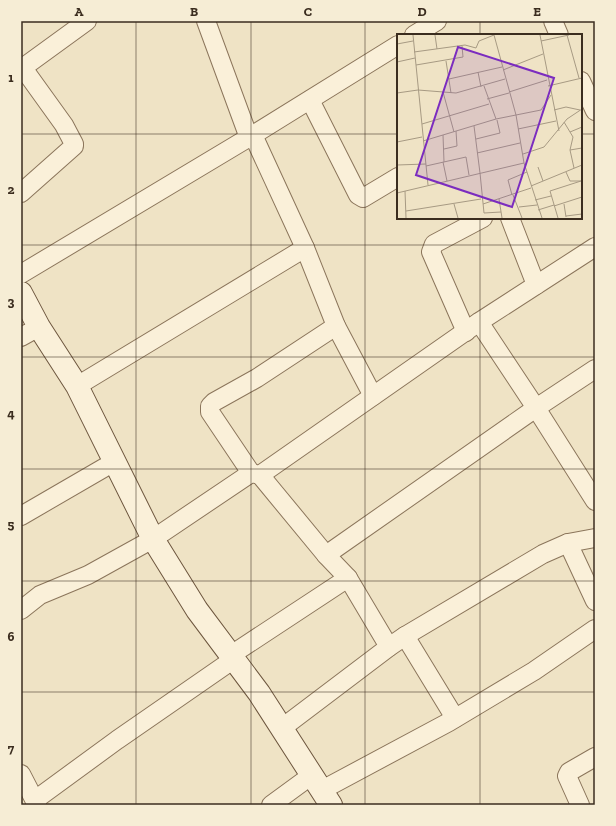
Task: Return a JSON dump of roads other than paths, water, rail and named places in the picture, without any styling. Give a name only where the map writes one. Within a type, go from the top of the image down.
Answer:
[{"type":"street","points":[[21,193],[74,146],[64,125],[22,68],[87,21]]},
{"type":"street","points":[[206,21],[251,136],[305,248],[336,326],[373,396]]},
{"type":"street","points":[[553,21],[559,34]]},
{"type":"street","points":[[21,274],[251,136],[397,46]]},
{"type":"street","points":[[586,83],[595,111]]},
{"type":"street","points":[[310,100],[358,196],[363,198],[397,178]]},
{"type":"street","points":[[481,219],[434,244],[431,252],[473,327],[536,408],[595,501]]},
{"type":"street","points":[[510,219],[536,285]]},
{"type":"street","points":[[21,610],[40,595],[88,575],[153,539],[255,474],[373,396],[473,327],[595,247]]},
{"type":"street","points":[[77,386],[305,248]]},
{"type":"street","points":[[21,293],[39,327],[77,386],[153,539],[197,610],[259,693],[322,790]]},
{"type":"street","points":[[336,326],[257,378],[214,402],[210,406],[210,412],[255,474],[348,578],[389,647]]},
{"type":"street","points":[[21,338],[39,327]]},
{"type":"street","points":[[326,555],[536,408],[595,369]]},
{"type":"street","points":[[21,516],[114,462]]},
{"type":"street","points":[[282,728],[405,636],[543,554],[568,543],[595,538]]},
{"type":"street","points":[[568,543],[595,601]]},
{"type":"street","points":[[21,774],[36,803],[117,740],[232,657],[348,578]]},
{"type":"street","points":[[271,805],[322,790],[455,718],[534,671],[595,629]]},
{"type":"street","points":[[405,636],[455,718]]},
{"type":"street","points":[[580,805],[567,776],[569,772],[595,757]]}]
